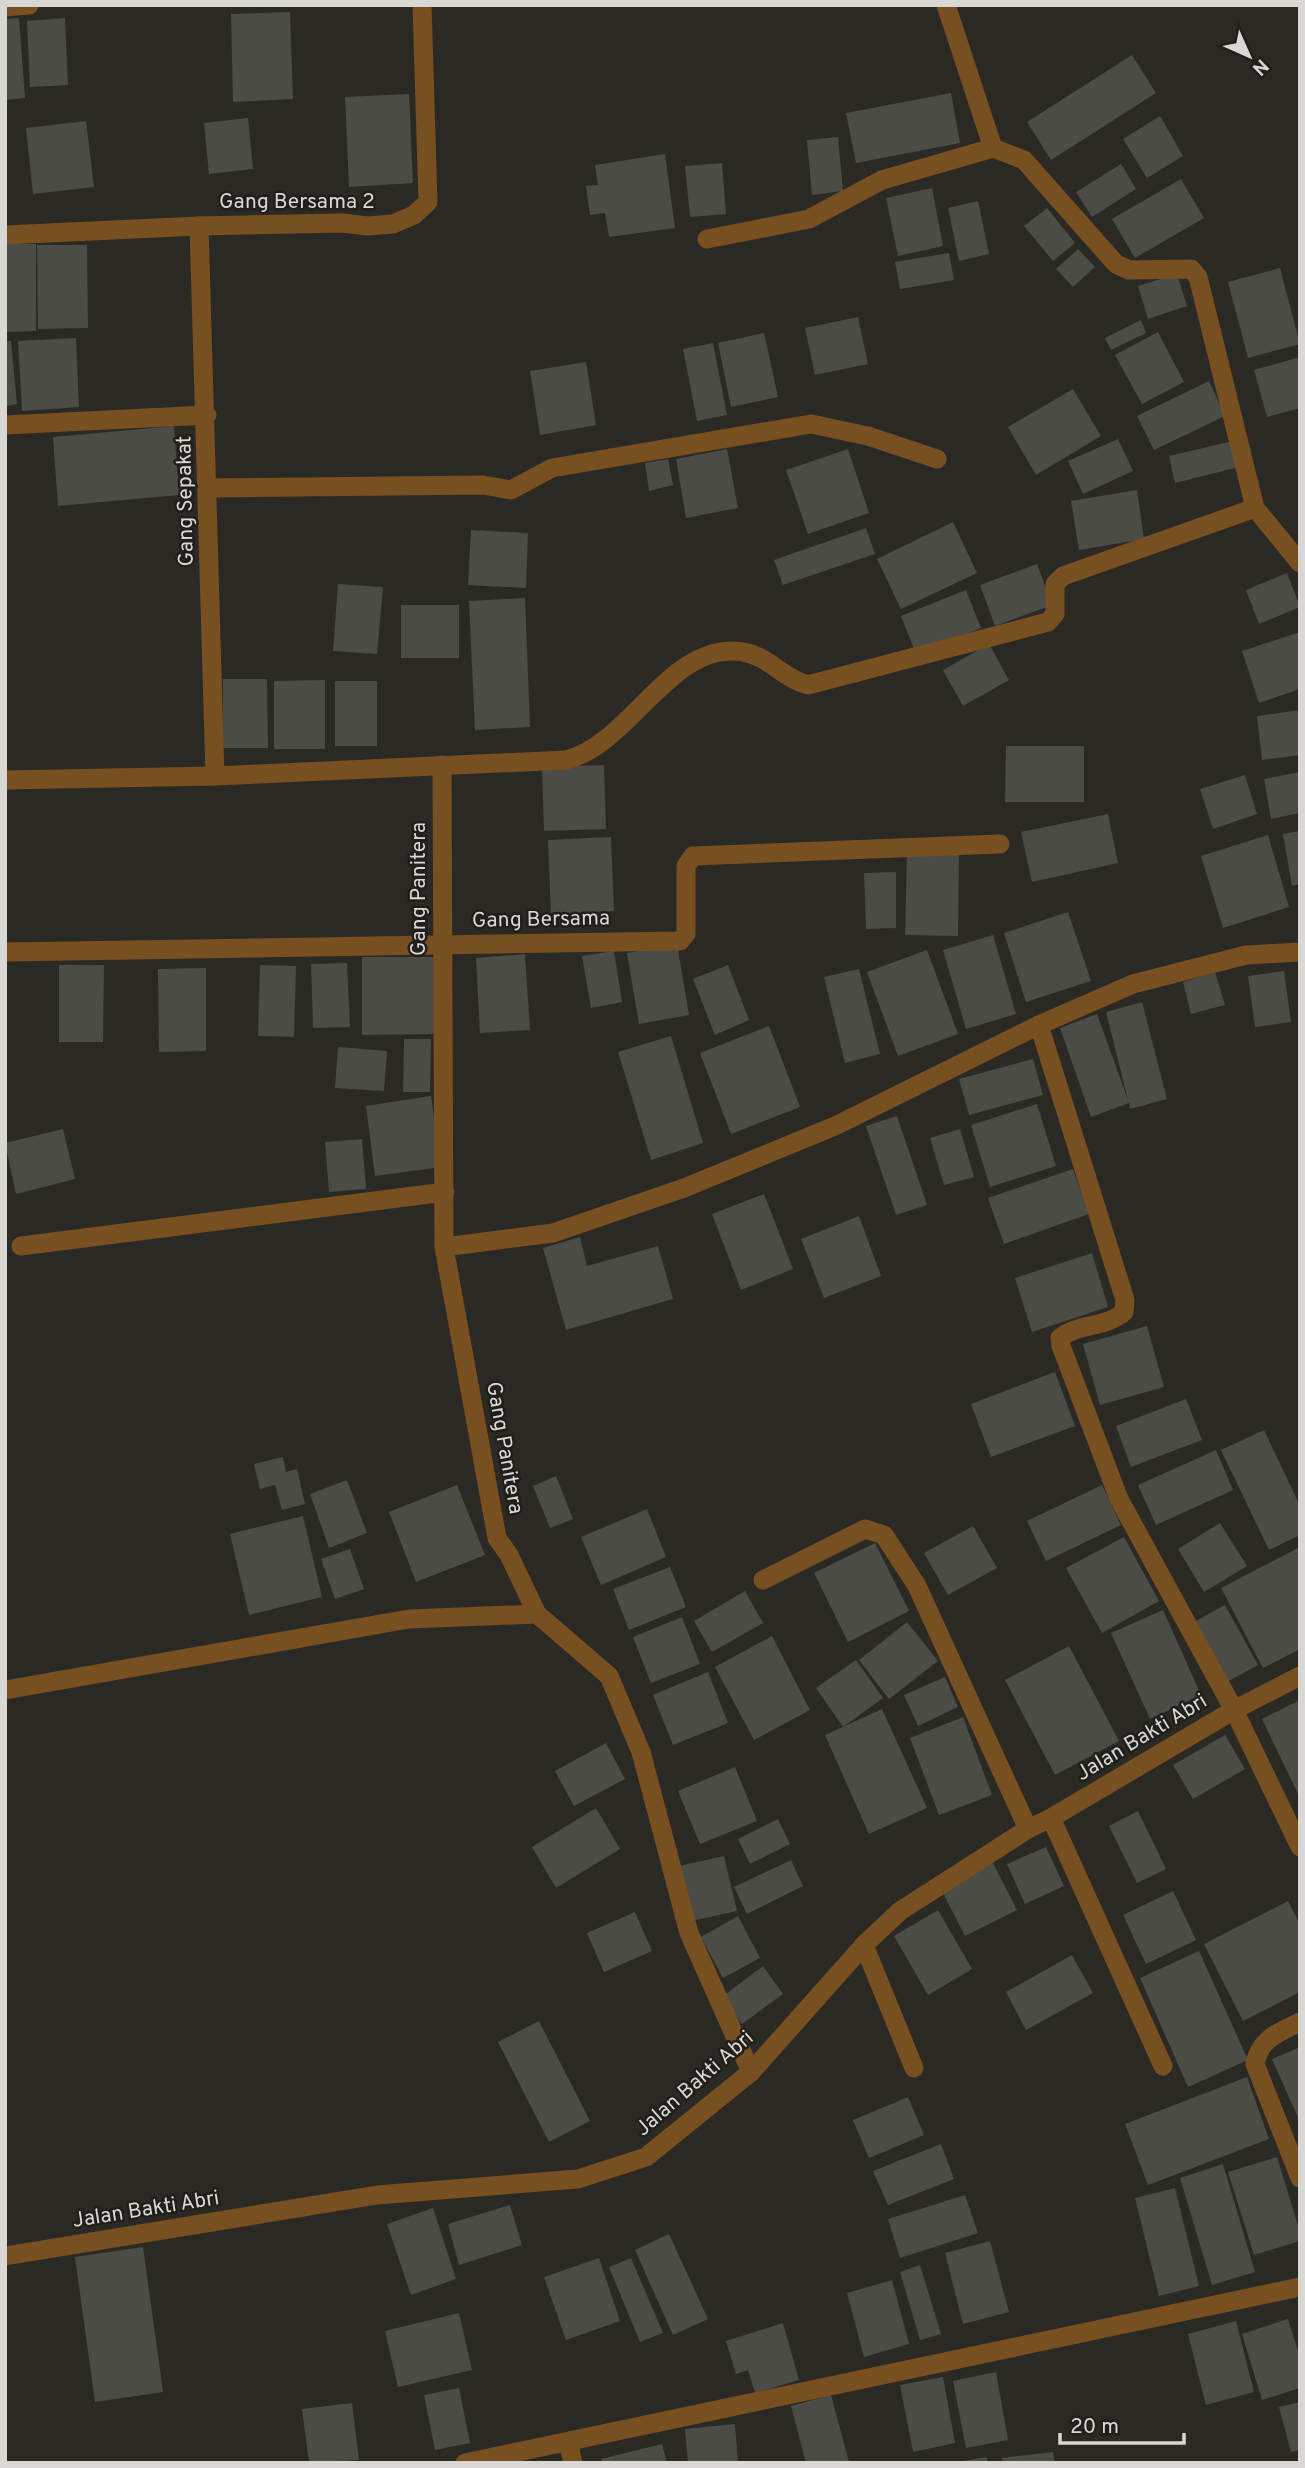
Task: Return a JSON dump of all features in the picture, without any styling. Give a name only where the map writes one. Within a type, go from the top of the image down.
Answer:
[{"type":"street","points":[[5,7],[29,5]]},
{"type":"street","name":"Gang Bersama 2","points":[[5,235],[199,226],[393,224],[414,215],[428,202],[422,5]]},
{"type":"street","points":[[946,5],[993,148]]},
{"type":"street","points":[[707,239],[809,219],[883,180],[993,148],[1024,160],[1116,264],[1129,270],[1191,269],[1198,277],[1255,508],[1300,563]]},
{"type":"street","name":"Gang Sepakat","points":[[199,226],[207,415],[215,776]]},
{"type":"street","points":[[5,425],[207,415]]},
{"type":"street","points":[[209,488],[483,485],[511,490],[552,468],[811,424],[835,427],[937,459]]},
{"type":"street","points":[[5,780],[215,776],[566,760],[582,756],[600,744],[681,670],[710,653],[741,651],[766,658],[794,681],[808,685],[1048,622],[1055,614],[1055,584],[1063,576],[1255,508]]},
{"type":"street","name":"Gang Panitera","points":[[442,765],[444,1247],[497,1538],[509,1555],[537,1614],[609,1676],[641,1752],[689,1933],[751,2071]]},
{"type":"street","name":"Gang Bersama","points":[[5,952],[680,941],[686,934],[686,866],[693,856],[1000,844]]},
{"type":"street","points":[[444,1247],[553,1233],[684,1188],[835,1126],[1039,1025],[1133,984],[1246,955],[1300,953]]},
{"type":"street","points":[[1039,1025],[1125,1300],[1124,1312],[1114,1321],[1067,1332],[1060,1338],[1061,1346],[1119,1499],[1234,1710],[1300,1847]]},
{"type":"street","points":[[21,1246],[445,1192]]},
{"type":"street","points":[[763,1580],[865,1529],[884,1535],[917,1586],[1028,1829]]},
{"type":"street","points":[[5,1690],[410,1619],[537,1614]]},
{"type":"street","name":"Jalan Bakti Abri","points":[[5,2256],[377,2195],[578,2179],[646,2157],[751,2071],[864,1945],[900,1911],[1028,1829],[1234,1710],[1300,1676]]},
{"type":"street","points":[[1051,1818],[1163,2066]]},
{"type":"street","points":[[864,1945],[914,2068]]},
{"type":"street","points":[[1300,2022],[1265,2039],[1258,2050],[1255,2064],[1300,2178]]},
{"type":"street","points":[[465,2463],[1299,2289]]},
{"type":"street","points":[[568,2442],[573,2463]]},
{"type":"building","points":[[290,12],[293,99],[233,102],[231,14]]},
{"type":"building","points":[[19,18],[25,98],[5,100],[5,19]]},
{"type":"building","points":[[65,18],[68,85],[30,87],[27,21]]},
{"type":"building","points":[[1132,55],[1156,93],[1051,160],[1027,122]]},
{"type":"building","points":[[951,93],[960,143],[856,163],[846,113]]},
{"type":"building","points":[[409,94],[413,183],[349,187],[345,97]]},
{"type":"building","points":[[1160,116],[1183,156],[1147,178],[1123,139]]},
{"type":"building","points":[[248,118],[253,169],[209,174],[204,123]]},
{"type":"building","points":[[86,121],[94,187],[33,194],[26,128]]},
{"type":"building","points":[[838,137],[843,191],[812,195],[807,140]]},
{"type":"building","points":[[665,154],[675,228],[609,237],[605,213],[590,215],[586,186],[598,185],[595,165]]},
{"type":"building","points":[[722,163],[726,214],[690,217],[685,166]]},
{"type":"building","points":[[1121,164],[1136,189],[1092,217],[1076,192]]},
{"type":"building","points":[[1181,179],[1204,218],[1135,258],[1112,219]]},
{"type":"building","points":[[932,188],[943,246],[898,256],[886,198]]},
{"type":"building","points":[[978,201],[989,254],[959,261],[948,208]]},
{"type":"building","points":[[1047,208],[1075,243],[1053,261],[1024,226]]},
{"type":"building","points":[[5,244],[36,244],[36,331],[5,332]]},
{"type":"building","points":[[37,245],[87,245],[88,328],[38,329]]},
{"type":"building","points":[[1078,249],[1095,267],[1073,287],[1056,269]]},
{"type":"building","points":[[949,253],[954,280],[900,289],[895,262]]},
{"type":"building","points":[[1280,268],[1300,344],[1248,358],[1228,282]]},
{"type":"building","points":[[1177,274],[1187,306],[1148,319],[1138,286]]},
{"type":"building","points":[[858,317],[868,364],[815,375],[805,328]]},
{"type":"building","points":[[1141,320],[1146,333],[1111,350],[1105,338]]},
{"type":"building","points":[[1158,332],[1184,382],[1142,404],[1115,355]]},
{"type":"building","points":[[764,333],[778,397],[731,407],[718,343]]},
{"type":"building","points":[[76,338],[79,407],[22,411],[18,341]]},
{"type":"building","points":[[5,341],[11,341],[17,404],[5,406]]},
{"type":"building","points":[[713,343],[727,415],[697,421],[683,349]]},
{"type":"building","points":[[1300,357],[1300,408],[1267,417],[1254,370]]},
{"type":"building","points":[[586,362],[596,425],[540,435],[530,371]]},
{"type":"building","points":[[1209,381],[1225,416],[1154,450],[1137,416]]},
{"type":"building","points":[[1073,389],[1101,436],[1036,475],[1008,427]]},
{"type":"building","points":[[174,426],[179,495],[58,506],[53,437]]},
{"type":"building","points":[[1118,439],[1133,471],[1083,494],[1068,461]]},
{"type":"building","points":[[1237,440],[1243,466],[1175,483],[1169,456]]},
{"type":"building","points":[[727,449],[738,508],[686,518],[676,459]]},
{"type":"building","points":[[848,449],[869,513],[808,534],[786,470]]},
{"type":"building","points":[[668,459],[673,485],[649,491],[645,463]]},
{"type":"building","points":[[1137,490],[1144,539],[1079,550],[1071,501]]},
{"type":"building","points":[[953,522],[977,573],[901,609],[877,559]]},
{"type":"building","points":[[866,528],[875,554],[783,585],[774,560]]},
{"type":"building","points":[[471,530],[528,533],[526,588],[468,585]]},
{"type":"building","points":[[1037,564],[1052,605],[995,626],[980,585]]},
{"type":"building","points":[[1287,573],[1300,607],[1259,624],[1246,590]]},
{"type":"building","points":[[338,584],[383,587],[377,654],[333,651]]},
{"type":"building","points":[[966,590],[981,628],[916,654],[901,616]]},
{"type":"building","points":[[525,598],[530,727],[475,730],[469,601]]},
{"type":"building","points":[[401,605],[459,605],[459,658],[401,658]]},
{"type":"building","points":[[1300,632],[1300,689],[1259,703],[1242,651]]},
{"type":"building","points":[[989,644],[1009,680],[963,706],[943,670]]},
{"type":"building","points":[[223,679],[267,679],[268,748],[223,748]]},
{"type":"building","points":[[325,680],[325,749],[274,749],[274,681]]},
{"type":"building","points":[[335,681],[377,681],[377,746],[335,746]]},
{"type":"building","points":[[1300,710],[1300,755],[1262,760],[1257,716]]},
{"type":"building","points":[[1006,746],[1084,746],[1084,802],[1005,802]]},
{"type":"building","points":[[604,765],[606,829],[544,831],[542,767]]},
{"type":"building","points":[[1300,772],[1300,813],[1271,819],[1264,779]]},
{"type":"building","points":[[1245,775],[1257,814],[1213,829],[1200,789]]},
{"type":"building","points":[[1108,814],[1118,863],[1032,882],[1021,832]]},
{"type":"building","points":[[1300,831],[1300,884],[1292,886],[1283,834]]},
{"type":"building","points":[[1268,835],[1289,907],[1223,928],[1201,856]]},
{"type":"building","points":[[611,837],[614,911],[551,914],[548,840]]},
{"type":"building","points":[[907,854],[959,855],[958,936],[905,935]]},
{"type":"building","points":[[896,872],[896,928],[866,929],[864,873]]},
{"type":"building","points":[[1068,912],[1091,981],[1026,1002],[1004,933]]},
{"type":"building","points":[[993,935],[1016,1014],[966,1029],[943,950]]},
{"type":"building","points":[[677,944],[689,1015],[639,1024],[627,953]]},
{"type":"building","points":[[927,950],[958,1034],[898,1056],[867,972]]},
{"type":"building","points":[[614,951],[622,1002],[591,1008],[582,956]]},
{"type":"building","points":[[525,954],[530,1030],[480,1033],[476,958]]},
{"type":"building","points":[[362,957],[436,957],[436,1034],[362,1035]]},
{"type":"building","points":[[347,963],[350,1027],[313,1028],[311,964]]},
{"type":"building","points":[[59,965],[104,965],[103,1042],[59,1042]]},
{"type":"building","points":[[260,965],[296,966],[294,1037],[258,1036]]},
{"type":"building","points":[[728,965],[749,1020],[715,1035],[693,979]]},
{"type":"building","points":[[206,968],[206,1051],[159,1052],[158,969]]},
{"type":"building","points":[[859,969],[880,1054],[845,1063],[824,977]]},
{"type":"building","points":[[1284,971],[1291,1022],[1255,1027],[1248,976]]},
{"type":"building","points":[[1215,972],[1225,1005],[1191,1014],[1183,982]]},
{"type":"building","points":[[1142,1002],[1167,1099],[1130,1109],[1129,1103],[1091,1117],[1060,1028],[1097,1014],[1128,1100],[1106,1012]]},
{"type":"building","points":[[769,1026],[800,1107],[731,1134],[700,1053]]},
{"type":"building","points":[[671,1036],[703,1143],[651,1160],[618,1052]]},
{"type":"building","points":[[404,1039],[431,1039],[430,1092],[403,1092]]},
{"type":"building","points":[[338,1047],[387,1051],[384,1091],[335,1088]]},
{"type":"building","points":[[1033,1059],[1043,1095],[969,1115],[959,1079]]},
{"type":"building","points":[[431,1096],[441,1167],[375,1176],[366,1106]]},
{"type":"building","points":[[1037,1104],[1056,1166],[990,1187],[971,1125]]},
{"type":"building","points":[[897,1116],[927,1205],[896,1215],[866,1126]]},
{"type":"building","points":[[63,1129],[75,1179],[16,1194],[5,1143]]},
{"type":"building","points":[[960,1129],[974,1177],[944,1185],[930,1138]]},
{"type":"building","points":[[362,1139],[366,1189],[329,1192],[325,1142]]},
{"type":"building","points":[[1073,1169],[1089,1214],[1004,1244],[988,1198]]},
{"type":"building","points":[[764,1194],[793,1269],[741,1290],[712,1214]]},
{"type":"building","points":[[859,1216],[881,1276],[824,1298],[801,1239]]},
{"type":"building","points":[[580,1237],[587,1266],[658,1246],[673,1299],[566,1330],[543,1248]]},
{"type":"building","points":[[1092,1253],[1108,1307],[1032,1332],[1015,1278]]},
{"type":"building","points":[[1147,1326],[1164,1387],[1100,1405],[1083,1344]]},
{"type":"building","points":[[1055,1372],[1075,1426],[991,1457],[971,1404]]},
{"type":"building","points":[[1186,1399],[1202,1440],[1131,1467],[1116,1426]]},
{"type":"building","points":[[1264,1430],[1300,1506],[1300,1535],[1269,1550],[1221,1450]]},
{"type":"building","points":[[1216,1450],[1233,1490],[1156,1525],[1138,1485]]},
{"type":"building","points":[[283,1457],[286,1472],[297,1469],[305,1504],[282,1510],[275,1485],[260,1489],[254,1464]]},
{"type":"building","points":[[556,1476],[573,1519],[550,1528],[533,1486]]},
{"type":"building","points":[[347,1480],[367,1533],[329,1548],[310,1494]]},
{"type":"building","points":[[457,1485],[485,1555],[416,1582],[389,1512]]},
{"type":"building","points":[[1102,1485],[1121,1525],[1046,1561],[1027,1521]]},
{"type":"building","points":[[647,1509],[666,1557],[601,1585],[581,1537]]},
{"type":"building","points":[[303,1516],[322,1597],[249,1615],[230,1534]]},
{"type":"building","points":[[1220,1523],[1247,1566],[1204,1592],[1178,1549]]},
{"type":"building","points":[[973,1526],[997,1568],[948,1595],[924,1553]]},
{"type":"building","points":[[1124,1537],[1159,1601],[1102,1633],[1066,1568]]},
{"type":"building","points":[[875,1543],[909,1611],[848,1642],[814,1573]]},
{"type":"building","points":[[1300,1547],[1300,1649],[1263,1668],[1221,1588]]},
{"type":"building","points":[[350,1549],[364,1589],[335,1599],[321,1559]]},
{"type":"building","points":[[670,1567],[686,1607],[629,1630],[613,1589]]},
{"type":"building","points":[[745,1591],[763,1623],[712,1652],[694,1621]]},
{"type":"building","points":[[1225,1605],[1258,1665],[1227,1682],[1194,1622]]},
{"type":"building","points":[[1163,1610],[1201,1695],[1150,1719],[1111,1633]]},
{"type":"building","points":[[682,1617],[700,1664],[651,1683],[633,1637]]},
{"type":"building","points":[[907,1622],[938,1661],[889,1699],[859,1660]]},
{"type":"building","points":[[772,1636],[810,1710],[754,1740],[715,1667]]},
{"type":"building","points":[[1069,1646],[1119,1741],[1055,1775],[1005,1680]]},
{"type":"building","points":[[856,1660],[883,1698],[843,1727],[816,1688]]},
{"type":"building","points":[[708,1672],[728,1723],[673,1745],[653,1695]]},
{"type":"building","points":[[945,1677],[958,1707],[918,1726],[904,1695]]},
{"type":"building","points":[[1300,1700],[1300,1798],[1262,1719]]},
{"type":"building","points":[[882,1709],[927,1808],[869,1834],[825,1735]]},
{"type":"building","points":[[963,1717],[992,1795],[939,1815],[910,1738]]},
{"type":"building","points":[[1225,1735],[1245,1769],[1193,1799],[1173,1765]]},
{"type":"building","points":[[606,1743],[625,1779],[574,1806],[555,1771]]},
{"type":"building","points":[[735,1767],[757,1821],[700,1844],[678,1791]]},
{"type":"building","points":[[596,1808],[620,1849],[556,1888],[532,1847]]},
{"type":"building","points":[[1138,1811],[1166,1869],[1137,1883],[1109,1826]]},
{"type":"building","points":[[778,1819],[790,1844],[750,1864],[738,1839]]},
{"type":"building","points":[[1046,1847],[1064,1886],[1025,1904],[1007,1864]]},
{"type":"building","points":[[724,1856],[737,1911],[691,1921],[679,1866]]},
{"type":"building","points":[[791,1860],[803,1886],[747,1914],[734,1887]]},
{"type":"building","points":[[993,1863],[1017,1910],[965,1936],[941,1889]]},
{"type":"building","points":[[1173,1891],[1196,1940],[1146,1964],[1123,1915]]},
{"type":"building","points":[[1288,1901],[1300,1924],[1300,1992],[1243,2021],[1204,1944]]},
{"type":"building","points":[[938,1910],[972,1969],[928,1995],[894,1936]]},
{"type":"building","points":[[635,1912],[652,1951],[604,1972],[587,1933]]},
{"type":"building","points":[[738,1916],[760,1958],[723,1978],[701,1937]]},
{"type":"building","points":[[1199,1951],[1248,2060],[1188,2087],[1140,1978]]},
{"type":"building","points":[[1072,1955],[1093,1993],[1026,2030],[1006,1992]]},
{"type":"building","points":[[763,1966],[783,1994],[742,2024],[722,1997]]},
{"type":"building","points":[[539,2021],[590,2121],[549,2142],[498,2042]]},
{"type":"building","points":[[1300,2047],[1300,2122],[1272,2059]]},
{"type":"building","points":[[1247,2077],[1269,2139],[1148,2185],[1125,2124]]},
{"type":"building","points":[[908,2097],[924,2135],[869,2158],[853,2120]]},
{"type":"building","points":[[941,2144],[954,2179],[888,2205],[873,2171]]},
{"type":"building","points":[[1277,2157],[1300,2232],[1300,2241],[1254,2255],[1228,2172]]},
{"type":"building","points":[[1223,2164],[1255,2272],[1212,2285],[1180,2178]]},
{"type":"building","points":[[1175,2188],[1199,2286],[1159,2296],[1135,2198]]},
{"type":"building","points":[[965,2195],[978,2233],[900,2258],[888,2219]]},
{"type":"building","points":[[510,2205],[522,2245],[459,2265],[448,2224]]},
{"type":"building","points":[[433,2208],[456,2279],[411,2295],[387,2224]]},
{"type":"building","points":[[669,2234],[708,2319],[673,2335],[635,2250]]},
{"type":"building","points":[[990,2241],[1009,2312],[963,2324],[945,2253]]},
{"type":"building","points":[[143,2247],[163,2392],[95,2402],[75,2257]]},
{"type":"building","points":[[599,2258],[620,2321],[566,2340],[544,2277]]},
{"type":"building","points":[[631,2258],[663,2333],[640,2342],[609,2267]]},
{"type":"building","points":[[920,2265],[941,2334],[920,2340],[900,2272]]},
{"type":"building","points":[[892,2280],[909,2344],[864,2357],[847,2293]]},
{"type":"building","points":[[459,2313],[472,2370],[398,2387],[385,2331]]},
{"type":"building","points":[[1288,2319],[1300,2357],[1300,2388],[1262,2400],[1242,2334]]},
{"type":"building","points":[[1236,2321],[1254,2392],[1206,2405],[1188,2334]]},
{"type":"building","points":[[783,2323],[799,2380],[755,2393],[748,2370],[736,2374],[726,2341]]},
{"type":"building","points":[[996,2372],[1008,2440],[966,2448],[953,2381]]},
{"type":"building","points":[[943,2377],[955,2443],[913,2452],[900,2385]]},
{"type":"building","points":[[459,2388],[470,2443],[435,2450],[424,2395]]},
{"type":"building","points":[[831,2395],[849,2462],[806,2463],[791,2406]]},
{"type":"building","points":[[1300,2402],[1300,2450],[1291,2452],[1279,2407]]},
{"type":"building","points":[[352,2403],[359,2460],[309,2463],[302,2409]]},
{"type":"building","points":[[735,2424],[738,2463],[688,2463],[685,2429]]},
{"type":"building","points":[[662,2444],[667,2463],[602,2463],[601,2459]]},
{"type":"building","points":[[1053,2452],[1055,2463],[1003,2463],[1002,2458]]},
{"type":"building","points":[[987,2457],[988,2463],[963,2463],[963,2461]]}]
